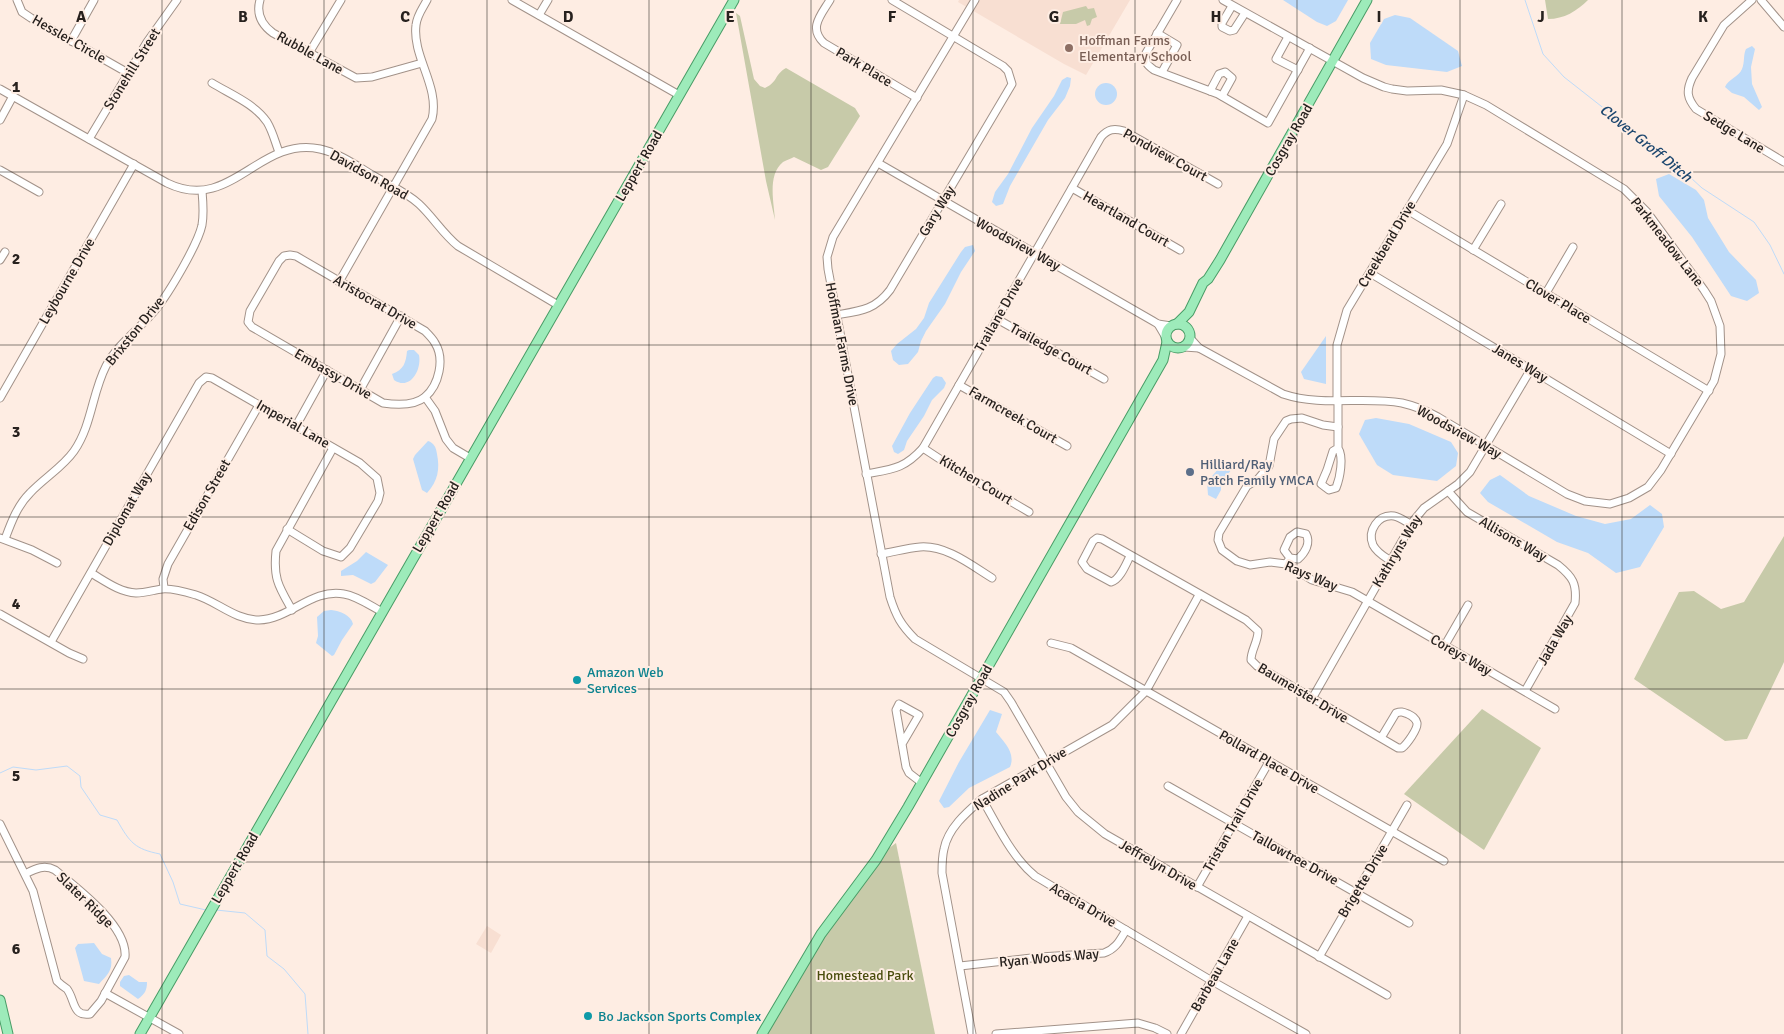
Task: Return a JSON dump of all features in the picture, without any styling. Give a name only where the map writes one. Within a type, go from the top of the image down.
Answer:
[{"type":"main road","name":"Leppert Road","points":[[140,1034],[734,0]]},
{"type":"main road","name":"Cosgray Road","points":[[1174,325],[1189,312],[1203,282],[1208,278],[1220,260],[1367,0]]},
{"type":"main road","name":"Cosgray Road","points":[[1190,334],[1189,324],[1207,285],[1208,278]]},
{"type":"main road","points":[[1174,325],[1185,326],[1190,334],[1181,348],[1171,347],[1166,339],[1167,330],[1174,325]]},
{"type":"main road","name":"Cosgray Road","points":[[762,1034],[815,943],[876,860],[922,783],[1163,360],[1166,339]]},
{"type":"main road","name":"Cosgray Road","points":[[1163,360],[1181,348]]},
{"type":"main road","points":[[0,1000],[8,1034]]},
{"type":"street","name":"Hessler Circle","points":[[17,0],[22,12],[128,73]]},
{"type":"street","points":[[71,41],[94,0]]},
{"type":"street","name":"Stonehill Street","points":[[89,139],[146,42],[177,0]]},
{"type":"street","name":"Rubble Lane","points":[[260,0],[258,6],[260,19],[265,27],[356,78],[372,77],[422,63]]},
{"type":"street","points":[[309,53],[340,0]]},
{"type":"street","points":[[339,282],[432,119],[432,93],[417,43],[416,24],[427,0]]},
{"type":"street","points":[[512,0],[679,95]]},
{"type":"street","points":[[539,15],[548,0]]},
{"type":"street","name":"Park Place","points":[[830,0],[818,19],[816,31],[819,38],[824,43],[917,98]]},
{"type":"street","points":[[892,0],[953,36]]},
{"type":"street","name":"Hoffman Farms Drive","points":[[974,0],[833,237],[827,257],[836,315],[881,554],[895,613],[903,627],[915,639],[981,678]]},
{"type":"street","points":[[1177,0],[1146,53],[1145,60],[1149,66],[1222,96],[1268,123],[1310,48]]},
{"type":"street","name":"Parkmeadow Lane","points":[[1223,0],[1288,37],[1384,87],[1407,91],[1441,90],[1464,95],[1486,105],[1624,188],[1647,212],[1704,290],[1716,314],[1721,340],[1721,354],[1709,391],[1661,470],[1648,487],[1630,498]]},
{"type":"street","name":"Sedge Lane","points":[[1752,0],[1724,26],[1692,78],[1687,94],[1696,110],[1784,162]]},
{"type":"street","points":[[1761,0],[1784,27]]},
{"type":"street","points":[[1232,6],[1222,22],[1222,26],[1230,31],[1234,30],[1245,13]]},
{"type":"street","points":[[1158,33],[1177,45],[1162,72]]},
{"type":"street","name":"Gary Way","points":[[836,315],[872,307],[883,298],[1012,84],[1008,71],[1003,66],[953,36]]},
{"type":"street","points":[[1288,37],[1276,59],[1298,70]]},
{"type":"street","points":[[1210,91],[1219,74],[1224,72],[1232,78],[1222,96]]},
{"type":"street","points":[[212,83],[247,104],[261,115],[270,129],[279,152]]},
{"type":"street","name":"Davidson Road","points":[[0,89],[173,186],[186,190],[202,191],[222,186],[279,152],[309,148],[329,151],[394,187],[418,203],[458,246],[558,305]]},
{"type":"street","name":"Creekbend Drive","points":[[1338,448],[1333,451],[1320,484],[1329,490],[1334,489],[1337,485],[1341,452],[1338,448],[1337,345],[1347,310],[1447,144],[1464,95]]},
{"type":"street","points":[[0,120],[13,96]]},
{"type":"street","name":"Pondview Court","points":[[1111,130],[1118,129],[1124,131],[1218,184]]},
{"type":"street","name":"Trailane Drive","points":[[866,474],[892,469],[911,462],[923,448],[1101,137],[1111,130]]},
{"type":"street","name":"Woodsview Way","points":[[878,162],[1034,254],[1158,324],[1174,325]]},
{"type":"street","name":"Leybourne Drive","points":[[0,398],[3,384],[134,164]]},
{"type":"street","points":[[0,170],[39,192]]},
{"type":"street","name":"Heartland Court","points":[[1072,188],[1180,250]]},
{"type":"street","name":"Brixston Drive","points":[[2,538],[28,494],[73,452],[83,436],[99,381],[107,364],[117,349],[156,309],[182,266],[202,226],[204,207],[202,191]]},
{"type":"street","points":[[1474,250],[1501,204]]},
{"type":"street","name":"Clover Place","points":[[1407,210],[1709,391]]},
{"type":"street","points":[[1546,293],[1573,247]]},
{"type":"street","points":[[0,260],[4,252]]},
{"type":"street","name":"Aristocrat Drive","points":[[248,322],[250,311],[279,261],[284,256],[296,256],[426,331],[436,344],[440,357],[439,372],[425,397]]},
{"type":"street","name":"Janes Way","points":[[1370,273],[1671,454]]},
{"type":"street","points":[[360,390],[401,316]]},
{"type":"street","name":"Trailedge Court","points":[[997,319],[1104,379]]},
{"type":"street","name":"Embassy Drive","points":[[248,322],[257,331],[383,403],[399,405],[414,402],[425,397]]},
{"type":"street","points":[[1158,324],[1166,339]]},
{"type":"street","name":"Woodsview Way","points":[[1190,334],[1199,348],[1283,394],[1303,399],[1403,403],[1421,408],[1567,494],[1585,501],[1610,504],[1630,498]]},
{"type":"street","name":"Woodsview Way","points":[[1181,348],[1199,348]]},
{"type":"street","points":[[296,426],[327,370]]},
{"type":"street","name":"Kathryns Way","points":[[1312,697],[1412,525],[1424,508],[1458,484],[1470,472],[1531,370]]},
{"type":"street","name":"Imperial Lane","points":[[206,377],[212,378],[296,426],[360,464],[377,478],[380,492],[378,501],[350,548],[341,557],[323,551],[287,529]]},
{"type":"street","name":"Diplomat Way","points":[[51,642],[199,383],[206,377]]},
{"type":"street","name":"Farmcreek Court","points":[[959,385],[1067,446]]},
{"type":"street","points":[[425,397],[436,411],[446,439],[453,448],[470,458]]},
{"type":"street","name":"Edison Street","points":[[164,588],[163,580],[168,564],[259,405]]},
{"type":"street","name":"Rays Way","points":[[1338,427],[1323,425],[1302,418],[1286,421],[1274,438],[1269,466],[1247,486],[1219,533],[1218,540],[1222,550],[1237,561],[1250,565],[1288,561],[1312,580],[1352,592],[1368,600]]},
{"type":"street","points":[[292,610],[276,580],[274,566],[276,551],[333,448]]},
{"type":"street","name":"Kitchen Court","points":[[923,448],[1029,512]]},
{"type":"street","name":"Allisons Way","points":[[1448,491],[1467,512],[1569,573],[1573,579],[1574,586]]},
{"type":"street","points":[[1391,561],[1379,553],[1373,545],[1371,533],[1374,525],[1381,519],[1393,516],[1412,525]]},
{"type":"street","points":[[2,538],[57,563]]},
{"type":"street","name":"Baumeister Drive","points":[[1130,556],[1118,577],[1115,581],[1111,582],[1087,569],[1082,562],[1093,541],[1097,538],[1102,539],[1246,620],[1258,631],[1258,637],[1251,655],[1251,660],[1257,666],[1398,748],[1402,748],[1417,725],[1416,721],[1402,712],[1396,713],[1381,738]]},
{"type":"street","points":[[881,554],[921,547],[935,548],[948,553],[992,578]]},
{"type":"street","points":[[91,573],[112,586],[136,593],[164,588],[201,597],[239,617],[251,620],[270,619],[292,610],[318,595],[331,593],[345,594],[382,612]]},
{"type":"street","name":"Jada Way","points":[[1525,691],[1572,610],[1575,603],[1574,586]]},
{"type":"street","name":"Nadine Park Drive","points":[[972,1034],[942,873],[944,848],[951,831],[966,813],[982,799],[1112,725],[1146,691],[1199,595]]},
{"type":"street","name":"Coreys Way","points":[[1368,600],[1555,709]]},
{"type":"street","points":[[1445,645],[1468,605]]},
{"type":"street","points":[[0,614],[69,653],[83,658]]},
{"type":"street","name":"Pollard Place Drive","points":[[1051,643],[1071,648],[1444,861]]},
{"type":"street","name":"Jeffrelyn Drive","points":[[981,678],[1004,692],[1066,797],[1091,823],[1105,834],[1387,995]]},
{"type":"street","points":[[902,744],[919,715],[899,704],[896,710],[902,744],[906,766],[909,773],[922,783]]},
{"type":"street","name":"Tristan Trail Drive","points":[[1197,887],[1269,762]]},
{"type":"street","name":"Tallowtree Drive","points":[[1168,786],[1409,923]]},
{"type":"street","name":"Acacia Drive","points":[[982,799],[1009,845],[1028,870],[1043,882],[1306,1034]]},
{"type":"street","name":"Brigette Drive","points":[[1319,957],[1407,805]]},
{"type":"street","points":[[0,824],[25,874]]},
{"type":"street","name":"Slater Ridge","points":[[44,867],[50,867],[55,870],[100,910],[118,931],[126,948],[126,956],[105,993],[90,1014],[85,1015],[76,1010],[67,990],[57,981],[33,892],[25,874],[44,867]]},
{"type":"street","name":"Barbeau Lane","points":[[1181,1034],[1248,916]]},
{"type":"street","name":"Ryan Woods Way","points":[[960,966],[1040,957],[1104,953],[1117,945],[1126,930]]},
{"type":"street","points":[[105,993],[178,1034]]},
{"type":"street","points":[[996,1034],[1138,1023],[1167,1034]]},
{"type":"shaded area","name":"Hoffman Farms Elementary School","points":[[959,0],[1130,0],[1086,75],[958,2]]},
{"type":"shaded area","points":[[487,926],[501,935],[491,953],[476,944]]},
{"type":"green space","points":[[1545,0],[1588,0],[1570,14],[1548,19]]},
{"type":"green space","points":[[1086,6],[1088,9],[1094,8],[1097,17],[1092,19],[1090,25],[1087,26],[1085,20],[1076,24],[1060,24],[1063,12]]},
{"type":"green space","points":[[736,13],[740,16],[754,79],[760,86],[765,88],[769,86],[779,73],[786,68],[855,108],[860,116],[828,167],[821,170],[794,157],[783,162],[778,168],[773,182],[775,220],[766,181]]},
{"type":"green space","points":[[1784,536],[1784,662],[1747,739],[1725,741],[1634,679],[1679,592],[1694,591],[1721,609],[1744,602]]},
{"type":"green space","points":[[1482,709],[1541,748],[1484,850],[1404,794]]},
{"type":"green space","name":"Homestead Park","points":[[896,843],[935,1034],[762,1034],[815,943],[881,854]]},
{"type":"water","points":[[1283,0],[1348,0],[1336,21],[1327,26],[1317,22]]},
{"type":"water","points":[[1395,15],[1410,18],[1458,51],[1462,66],[1447,72],[1386,65],[1371,59],[1370,43],[1384,19]]},
{"type":"water","points":[[1752,46],[1755,49],[1751,67],[1752,84],[1762,107],[1759,110],[1744,97],[1732,93],[1725,87],[1741,72],[1746,49]]},
{"type":"water","points":[[1067,77],[1071,78],[1065,98],[1048,120],[1010,186],[1003,204],[996,206],[992,202],[995,192],[1008,174],[1032,128],[1054,96],[1062,80]]},
{"type":"water","points":[[1106,83],[1114,86],[1117,94],[1114,102],[1106,105],[1098,102],[1095,94],[1098,86]]},
{"type":"water","points":[[1669,174],[1696,190],[1704,200],[1708,218],[1729,252],[1756,280],[1759,293],[1747,301],[1731,296],[1692,237],[1659,196],[1656,179]]},
{"type":"water","points":[[973,245],[975,251],[961,272],[945,304],[926,331],[918,352],[908,364],[899,365],[893,360],[891,351],[916,329],[924,318],[929,303],[961,252],[965,247]]},
{"type":"water","points":[[1326,336],[1326,384],[1304,379],[1301,372]]},
{"type":"water","points":[[414,350],[419,355],[419,367],[410,381],[400,383],[394,380],[392,374],[402,368],[407,351]]},
{"type":"water","points":[[936,376],[942,377],[946,383],[944,388],[932,400],[907,441],[904,450],[898,454],[894,452],[892,446],[910,413]]},
{"type":"water","points":[[1376,418],[1409,424],[1451,442],[1458,453],[1456,466],[1437,481],[1393,475],[1377,465],[1359,434],[1365,420]]},
{"type":"water","points":[[428,441],[435,447],[438,465],[436,479],[427,493],[422,490],[413,459]]},
{"type":"water","points":[[1225,461],[1233,468],[1221,482],[1221,490],[1216,499],[1208,495],[1207,482]]},
{"type":"water","points":[[1500,475],[1529,496],[1576,516],[1605,524],[1631,519],[1650,505],[1662,514],[1664,527],[1640,567],[1616,573],[1588,553],[1557,542],[1488,502],[1480,493],[1490,480]]},
{"type":"water","points":[[366,552],[388,565],[375,582],[371,584],[353,575],[341,576],[341,571],[357,561]]},
{"type":"water","points":[[331,610],[345,614],[353,624],[332,656],[316,643],[318,636],[317,617],[324,611]]},
{"type":"water","points":[[990,710],[1002,714],[996,732],[1010,752],[1010,767],[969,788],[949,807],[944,808],[939,801],[959,762]]},
{"type":"water","points":[[94,943],[102,954],[111,958],[110,970],[99,984],[84,981],[75,948],[78,944]]},
{"type":"water","points":[[129,975],[139,982],[147,982],[145,992],[138,999],[120,986],[124,976]]},
{"type":"waterway","name":"Clover Groff Ditch","points":[[1525,0],[1543,54],[1564,77],[1680,168],[1702,188],[1754,222],[1770,245],[1784,274]]},
{"type":"waterway","points":[[0,773],[13,767],[36,770],[67,766],[80,776],[81,787],[100,815],[117,820],[134,844],[145,850],[160,854],[173,882],[180,904],[206,910]]},
{"type":"waterway","points":[[216,910],[245,913],[265,930],[267,956],[284,969],[305,994],[308,1034]]},
{"type":"place","name":"Hoffman Farms Elementary School","points":[[1069,48]]},
{"type":"place","name":"Hilliard/Ray Patch Family YMCA","points":[[1190,472]]},
{"type":"place","name":"Amazon Web Services","points":[[577,680]]},
{"type":"place","name":"Bo Jackson Sports Complex","points":[[588,1016]]}]
